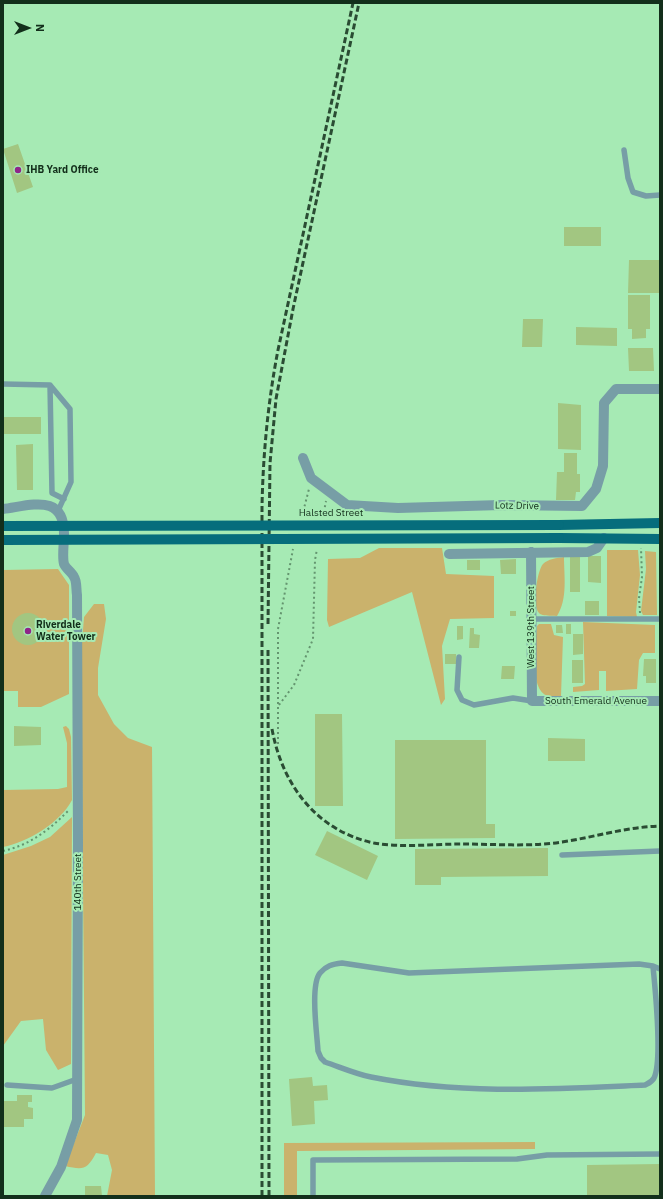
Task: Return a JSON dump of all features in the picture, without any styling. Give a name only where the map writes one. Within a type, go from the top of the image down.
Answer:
[{"type":"main road","name":"Halsted Street","points":[[3,526],[559,525],[660,523]]},
{"type":"main road","points":[[3,540],[660,539]]},
{"type":"street","name":"Lotz Drive","points":[[311,478],[347,505],[398,508],[501,505],[582,506],[596,489],[603,466],[604,403],[616,388],[660,389]]},
{"type":"street","points":[[303,458],[311,478]]},
{"type":"street","points":[[3,509],[44,504],[51,506],[58,511]]},
{"type":"street","name":"140th Street","points":[[45,1196],[61,1167],[77,1120],[77,595],[75,578],[64,564],[64,527],[62,517],[58,511]]},
{"type":"street","points":[[449,554],[588,552],[597,548],[604,538]]},
{"type":"street","name":"West 139th Street","points":[[531,552],[532,701]]},
{"type":"street","name":"South Emerald Avenue","points":[[532,701],[660,701]]},
{"type":"lane","points":[[624,150],[628,178],[633,192],[646,196],[660,194]]},
{"type":"lane","points":[[3,384],[50,385],[70,409],[71,482],[58,511]]},
{"type":"lane","points":[[50,385],[52,493],[64,499]]},
{"type":"lane","points":[[531,619],[660,619]]},
{"type":"lane","points":[[459,657],[457,690],[462,700],[474,705],[513,698],[532,701]]},
{"type":"lane","points":[[562,854],[660,851]]},
{"type":"lane","points":[[653,966],[660,1047],[655,1076],[651,1082],[645,1085],[573,1089],[443,1088],[370,1077],[325,1062],[321,1058],[318,1051],[315,985],[319,974],[328,965],[342,963],[410,973],[639,964],[653,966],[660,969]]},
{"type":"lane","points":[[7,1085],[52,1088],[77,1079]]},
{"type":"lane","points":[[313,1196],[313,1160],[517,1159],[547,1155],[660,1154]]},
{"type":"path","points":[[300,522],[311,478]]},
{"type":"path","points":[[322,521],[328,490]]},
{"type":"path","points":[[640,538],[642,577],[638,608],[642,619]]},
{"type":"path","points":[[278,744],[278,629],[294,544]]},
{"type":"path","points":[[279,705],[294,685],[313,639],[315,560],[318,544]]},
{"type":"path","points":[[3,851],[36,838],[54,825],[78,800]]},
{"type":"shaded area","points":[[379,548],[442,548],[446,574],[494,576],[494,618],[450,619],[442,646],[445,699],[441,705],[412,592],[329,627],[327,620],[328,559],[360,558]]},
{"type":"shaded area","points":[[607,550],[638,550],[640,575],[636,612],[637,617],[607,616]]},
{"type":"shaded area","points":[[645,551],[656,552],[657,615],[643,615],[641,611],[646,569]]},
{"type":"shaded area","points":[[564,557],[565,587],[563,602],[557,616],[541,614],[537,609],[536,588],[541,568],[547,561]]},
{"type":"shaded area","points":[[58,569],[69,585],[69,694],[41,707],[18,707],[18,691],[3,691],[3,570]]},
{"type":"shaded area","points":[[94,604],[104,604],[106,619],[98,668],[98,695],[114,724],[128,738],[152,747],[155,1196],[107,1196],[112,1170],[108,1155],[96,1153],[90,1163],[84,1167],[76,1168],[65,1166],[85,1115],[81,656],[84,617]]},
{"type":"shaded area","points":[[583,622],[655,625],[655,653],[643,653],[639,660],[637,689],[606,691],[606,671],[599,671],[599,690],[573,692],[573,687],[582,686],[585,684]]},
{"type":"shaded area","points":[[539,624],[551,624],[554,635],[563,637],[561,696],[548,696],[542,692],[538,685],[535,675],[535,654],[537,626]]},
{"type":"shaded area","points":[[66,726],[69,729],[71,737],[72,800],[60,816],[51,824],[23,841],[3,847],[3,790],[58,789],[67,787],[67,743],[63,727]]},
{"type":"shaded area","points":[[72,817],[71,1064],[58,1070],[46,1050],[43,1019],[21,1021],[3,1046],[3,855],[31,846],[50,837]]},
{"type":"shaded area","points":[[535,1142],[535,1149],[297,1151],[297,1196],[284,1196],[284,1143]]},
{"type":"building","name":"IHB Yard Office","points":[[18,144],[33,187],[17,193],[3,149]]},
{"type":"building","points":[[564,227],[601,227],[601,246],[564,246]]},
{"type":"building","points":[[629,260],[660,260],[660,293],[628,293]]},
{"type":"building","points":[[628,295],[650,295],[650,329],[646,329],[646,338],[632,339],[632,329],[628,329]]},
{"type":"building","points":[[523,319],[543,319],[542,347],[522,347]]},
{"type":"building","points":[[576,327],[617,328],[617,346],[576,345]]},
{"type":"building","points":[[628,348],[653,348],[654,371],[629,371]]},
{"type":"building","points":[[558,403],[581,405],[581,450],[558,449]]},
{"type":"building","points":[[3,417],[41,417],[41,434],[3,434]]},
{"type":"building","points":[[33,444],[33,490],[17,490],[16,445]]},
{"type":"building","points":[[564,453],[577,453],[577,474],[580,474],[580,492],[576,492],[575,500],[556,500],[557,472],[564,472]]},
{"type":"building","points":[[588,556],[601,556],[601,583],[588,582]]},
{"type":"building","points":[[570,557],[580,557],[580,592],[570,592]]},
{"type":"building","points":[[516,559],[516,574],[501,574],[500,560]]},
{"type":"building","points":[[467,560],[480,560],[480,570],[467,570]]},
{"type":"building","points":[[585,601],[599,601],[599,615],[585,615]]},
{"type":"building","points":[[510,611],[516,611],[516,616],[510,616]]},
{"type":"building","name":"Riverdale Water Tower","points":[[25,613],[31,613],[41,620],[44,629],[43,635],[37,642],[31,645],[25,645],[15,638],[12,632],[12,626],[19,616]]},
{"type":"building","points":[[566,624],[571,624],[571,634],[566,634]]},
{"type":"building","points":[[556,625],[562,625],[563,633],[556,633]]},
{"type":"building","points":[[457,626],[463,626],[463,639],[457,640]]},
{"type":"building","points":[[470,628],[474,628],[474,634],[480,635],[479,648],[469,648]]},
{"type":"building","points":[[573,634],[583,634],[583,654],[573,655]]},
{"type":"building","points":[[445,654],[456,654],[456,664],[445,664]]},
{"type":"building","points":[[644,659],[656,659],[656,683],[646,683],[646,676],[643,676]]},
{"type":"building","points":[[572,660],[583,660],[583,683],[572,683]]},
{"type":"building","points":[[502,666],[515,666],[514,679],[501,679]]},
{"type":"building","points":[[315,714],[342,714],[343,806],[315,806]]},
{"type":"building","points":[[14,726],[41,727],[41,745],[14,746]]},
{"type":"building","points":[[548,738],[585,739],[585,761],[548,761]]},
{"type":"building","points":[[395,740],[486,740],[486,824],[495,824],[495,838],[395,839]]},
{"type":"building","points":[[327,831],[378,856],[367,880],[315,855]]},
{"type":"building","points":[[548,848],[548,876],[441,877],[441,885],[415,885],[415,849]]},
{"type":"building","points":[[312,1077],[313,1086],[327,1085],[328,1100],[314,1101],[315,1124],[292,1126],[289,1079]]},
{"type":"building","points":[[17,1095],[32,1095],[32,1102],[28,1102],[28,1107],[33,1108],[33,1119],[24,1119],[24,1127],[3,1127],[3,1101],[17,1101]]},
{"type":"building","points":[[660,1164],[660,1196],[587,1196],[587,1165]]},
{"type":"building","points":[[85,1186],[101,1186],[102,1196],[85,1196]]},
{"type":"railway","points":[[262,1196],[262,507],[265,448],[271,389],[278,350],[353,3]]},
{"type":"railway","points":[[268,624],[270,463],[276,399],[293,309],[359,3]]},
{"type":"railway","points":[[268,650],[269,1196]]},
{"type":"railway","points":[[272,729],[284,768],[293,786],[305,802],[319,816],[335,828],[353,837],[374,843],[406,846],[462,844],[550,844],[635,828],[660,826]]},
{"type":"place","name":"IHB Yard Office","points":[[18,170]]},
{"type":"place","name":"Riverdale Water Tower","points":[[28,631]]}]
